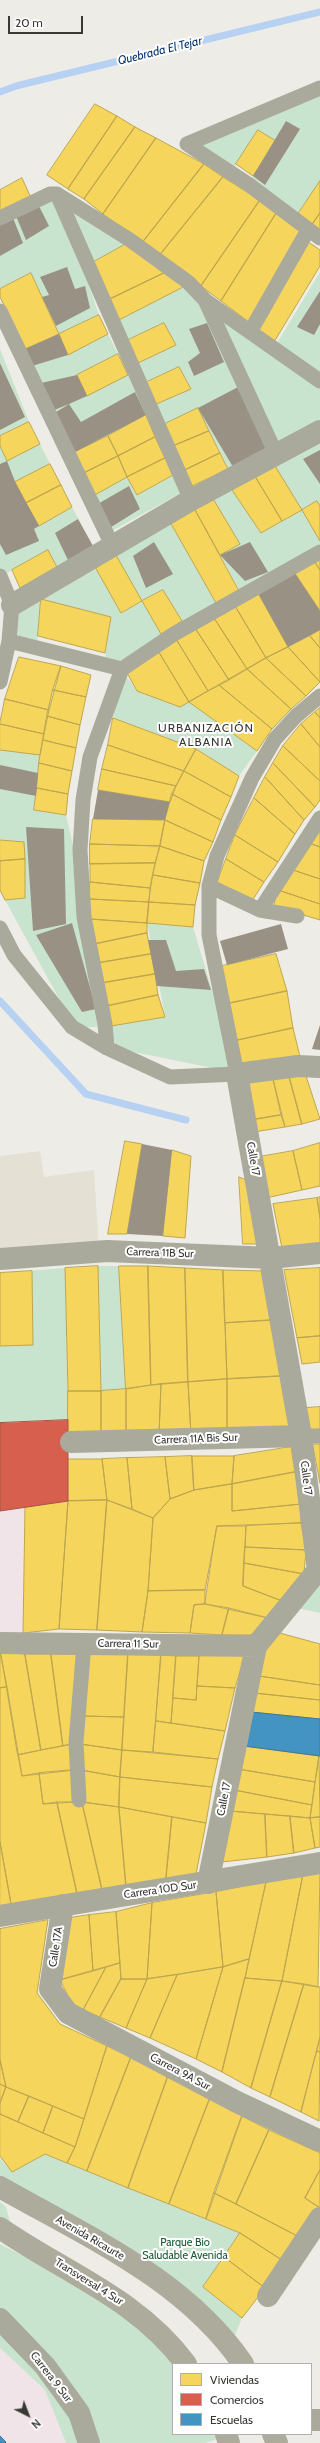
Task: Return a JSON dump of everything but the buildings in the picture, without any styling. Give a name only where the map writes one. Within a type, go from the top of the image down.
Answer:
[{"type":"main road","name":"Avenida Ricaurte","points":[[0,2186],[146,2270],[201,2317],[232,2349],[241,2363]]},
{"type":"main road","name":"Transversal 4 Sur","points":[[0,2228],[120,2300],[169,2340],[185,2363]]},
{"type":"street","points":[[12,605],[191,500],[320,431]]},
{"type":"street","points":[[237,1074],[298,1066],[320,1067]]},
{"type":"street","name":"Calle 17","points":[[208,1883],[256,1646],[319,1570],[310,1436],[271,1258],[237,1074]]},
{"type":"street","name":"Carrera 11B Sur","points":[[0,1259],[108,1251],[271,1258],[320,1253]]},
{"type":"street","name":"Carrera 11A Bis Sur","points":[[71,1442],[310,1436]]},
{"type":"street","name":"Carrera 11 Sur","points":[[0,1643],[256,1646]]},
{"type":"street","name":"Carrera 10D Sur","points":[[0,1916],[208,1883],[320,1863]]},
{"type":"street","name":"Calle 17A","points":[[50,1989],[63,1905]]},
{"type":"street","name":"Carrera 9A Sur","points":[[50,1989],[68,2014],[237,2102],[320,2141]]},
{"type":"street","points":[[268,2296],[320,2218]]},
{"type":"street","name":"Carrera 9 Sur","points":[[0,2319],[45,2366],[79,2413],[89,2443]]},
{"type":"lane","points":[[250,332],[314,234],[248,184],[188,144],[320,88]]},
{"type":"lane","points":[[0,218],[50,194],[57,194],[130,240],[188,282],[206,301],[320,381]]},
{"type":"lane","points":[[57,194],[191,500]]},
{"type":"lane","points":[[206,301],[276,454]]},
{"type":"lane","points":[[0,311],[113,547]]},
{"type":"lane","points":[[107,1048],[105,1024],[84,917],[80,850],[83,800],[90,757],[122,670],[174,634],[320,552]]},
{"type":"lane","points":[[0,576],[12,605],[9,641],[0,682]]},
{"type":"lane","points":[[9,641],[122,670]]},
{"type":"lane","points":[[0,928],[14,954],[72,1027],[107,1048],[170,1077],[237,1074],[209,935],[209,886],[217,856],[252,778],[275,739],[296,716],[320,696]]},
{"type":"lane","points":[[260,910],[320,818]]},
{"type":"lane","points":[[209,886],[260,910],[298,916]]},
{"type":"lane","points":[[79,1800],[76,1742],[84,1644]]},
{"type":"shaded area","points":[[40,1151],[44,1177],[94,1170],[99,1249],[0,1254],[0,1156]]},
{"type":"shaded area","points":[[25,1507],[23,1633],[0,1635],[0,1511]]},
{"type":"shaded area","points":[[0,2348],[45,2390],[66,2443],[0,2443]]},
{"type":"green space","points":[[320,95],[320,181],[296,217],[248,184],[275,141],[258,130],[231,173],[187,144]]},
{"type":"green space","points":[[57,194],[99,315],[59,334],[31,273],[0,289],[0,218]]},
{"type":"green space","points":[[69,207],[126,244],[92,263]]},
{"type":"green space","points":[[320,272],[320,431],[233,477],[198,408],[163,425],[154,405],[191,388],[179,367],[145,383],[136,364],[176,345],[164,323],[126,341],[117,321],[185,286],[274,348]]},
{"type":"green space","points":[[59,334],[68,354],[108,334],[118,354],[77,375],[128,375],[146,415],[73,453],[25,349]]},
{"type":"green space","points":[[0,349],[29,422],[0,436]]},
{"type":"green space","points":[[320,433],[320,506],[317,501],[302,510],[320,541],[320,630],[288,647],[245,600],[220,555],[240,544],[212,497],[230,487],[261,533],[301,510],[272,461]]},
{"type":"green space","points":[[40,444],[50,464],[39,526],[72,507],[93,546],[57,567],[48,550],[0,577],[0,446],[7,461]]},
{"type":"green space","points":[[173,475],[181,493],[110,532],[93,496],[127,477],[137,495]]},
{"type":"green space","points":[[170,522],[216,603],[188,632],[163,590],[142,601],[167,644],[122,670],[104,665],[111,617],[41,600],[37,648],[9,641],[12,605],[95,567],[121,613],[142,602],[116,555]]},
{"type":"green space","points":[[122,670],[137,691],[180,707],[189,702],[257,751],[239,776],[196,749],[113,718]]},
{"type":"green space","points":[[0,750],[40,755],[34,810],[66,815],[90,919],[111,1026],[75,1028],[5,900],[25,898],[24,842],[0,840]]},
{"type":"green space","points":[[147,923],[193,927],[237,1073],[109,1047],[111,1026],[165,1016]]},
{"type":"green space","points":[[98,1266],[119,1266],[126,1389],[101,1391]]},
{"type":"green space","points":[[65,1268],[68,1420],[0,1423],[0,1273]]},
{"type":"green space","points":[[320,1582],[320,1613],[297,1608]]},
{"type":"green space","name":"Parque Bio Saludable Avenida","points":[[45,2154],[240,2233],[203,2287],[242,2318],[233,2340],[0,2177],[0,2158],[12,2172]]},
{"type":"green space","points":[[0,2202],[6,2207],[16,2243],[0,2228]]},
{"type":"green space","points":[[0,2244],[78,2284],[169,2340],[173,2363],[172,2435],[227,2436],[205,2443],[66,2443],[45,2390],[0,2348]]},
{"type":"waterway","name":"Quebrada El Tejar","points":[[0,92],[16,86],[320,12]]},
{"type":"waterway","points":[[0,1001],[86,1094],[186,1120]]},
{"type":"district","name":"URBANIZACIÓN ALBANIA","points":[[206,735]]}]
